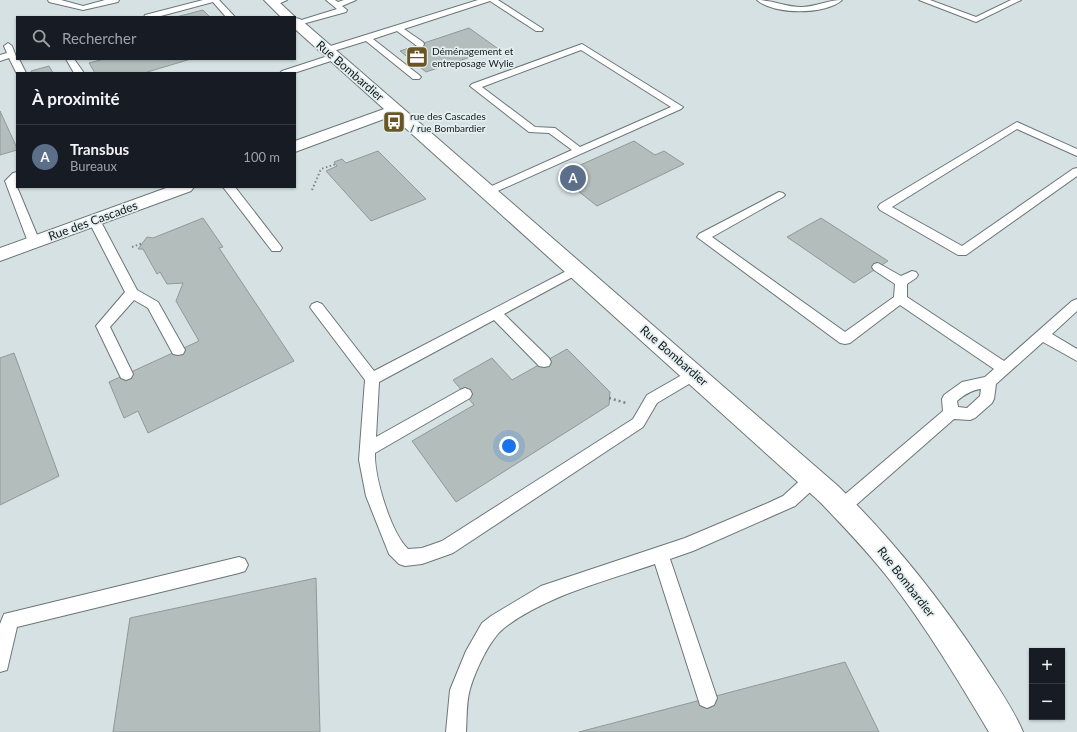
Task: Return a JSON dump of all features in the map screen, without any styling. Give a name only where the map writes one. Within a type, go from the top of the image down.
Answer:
[{"type":"street","name":"Rue Bombardier","points":[[275,1],[288,16]]},
{"type":"street","name":"Rue Bombardier","points":[[296,25],[395,110],[813,479],[842,507],[876,543],[919,596],[961,658],[1007,732]]},
{"type":"street","points":[[296,147],[395,110]]},
{"type":"street","name":"Rue des Cascades","points":[[0,255],[182,188]]},
{"type":"lane","points":[[52,0],[83,8],[115,0]]},
{"type":"lane","points":[[152,16],[213,0],[230,16]]},
{"type":"lane","points":[[333,2],[352,0]]},
{"type":"lane","points":[[287,72],[367,38],[486,0]]},
{"type":"lane","points":[[493,0],[539,29]]},
{"type":"lane","points":[[761,0],[783,7],[806,10],[816,9],[838,0]]},
{"type":"lane","points":[[924,0],[976,20],[1017,0]]},
{"type":"lane","points":[[296,25],[343,10],[333,2]]},
{"type":"lane","points":[[398,28],[420,44]]},
{"type":"lane","points":[[367,38],[416,77]]},
{"type":"lane","points":[[487,192],[678,107],[582,47],[475,86],[533,130],[551,130],[579,151]]},
{"type":"lane","points":[[0,58],[10,50],[21,72]]},
{"type":"lane","points":[[71,60],[77,72]]},
{"type":"lane","points":[[1077,153],[1017,125],[884,207],[962,252],[1077,171]]},
{"type":"lane","points":[[16,176],[10,181],[34,242]]},
{"type":"lane","points":[[230,188],[276,248]]},
{"type":"lane","points":[[779,195],[703,237],[845,339],[900,299],[907,278],[878,267]]},
{"type":"lane","points":[[94,220],[132,293],[153,304],[178,350]]},
{"type":"lane","points":[[372,379],[576,270]]},
{"type":"lane","points":[[126,374],[103,326],[132,293]]},
{"type":"lane","points":[[900,299],[1004,368]]},
{"type":"lane","points":[[951,413],[949,399],[967,385],[989,382],[1077,304]]},
{"type":"lane","points":[[318,307],[372,379],[367,460],[374,496],[395,548],[406,558],[422,556],[447,547],[638,423],[652,399],[694,374]]},
{"type":"lane","points":[[496,314],[544,362]]},
{"type":"lane","points":[[1042,335],[1077,356]]},
{"type":"lane","points":[[842,507],[951,413],[970,414],[986,399],[989,382]]},
{"type":"lane","points":[[368,449],[465,394]]},
{"type":"lane","points":[[456,732],[460,690],[473,658],[489,630],[497,622],[541,594],[687,545],[774,508],[789,501],[813,479]]},
{"type":"lane","points":[[660,554],[707,698]]},
{"type":"lane","points":[[0,663],[10,620],[239,565]]},
{"type":"path","points":[[312,190],[321,169],[336,164]]},
{"type":"building","points":[[203,10],[209,16],[180,16]]},
{"type":"building","points":[[469,28],[497,48],[426,72],[400,51]]},
{"type":"building","points":[[100,60],[188,60],[147,72],[94,72],[89,63]]},
{"type":"building","points":[[49,66],[52,72],[32,72]]},
{"type":"building","points":[[0,111],[16,146],[16,150],[0,155]]},
{"type":"building","points":[[634,141],[655,155],[664,151],[684,164],[597,206],[558,175]]},
{"type":"building","points":[[378,151],[426,199],[371,221],[326,171],[337,166],[334,162],[342,159],[346,163]]},
{"type":"building","points":[[203,218],[223,247],[219,248],[294,361],[148,433],[138,411],[124,418],[109,382],[199,341],[176,301],[183,283],[167,284],[160,272],[157,274],[143,249],[138,249],[147,237],[153,238]]},
{"type":"building","points":[[821,218],[888,261],[854,283],[787,237]]},
{"type":"building","points":[[567,349],[610,392],[609,405],[456,502],[412,441],[474,405],[453,380],[492,358],[512,380]]},
{"type":"building","points":[[14,353],[59,476],[0,505],[0,358]]},
{"type":"building","points":[[316,578],[320,732],[113,732],[130,618]]},
{"type":"building","points":[[845,662],[879,732],[579,732],[678,706]]},
{"type":"place","name":"Déménagement et entreposage Wylie","points":[[417,57]]},
{"type":"place","name":"rue des Cascades / rue Bombardier","points":[[394,122]]},
{"type":"place","name":"Transbus","points":[[573,178]]}]
